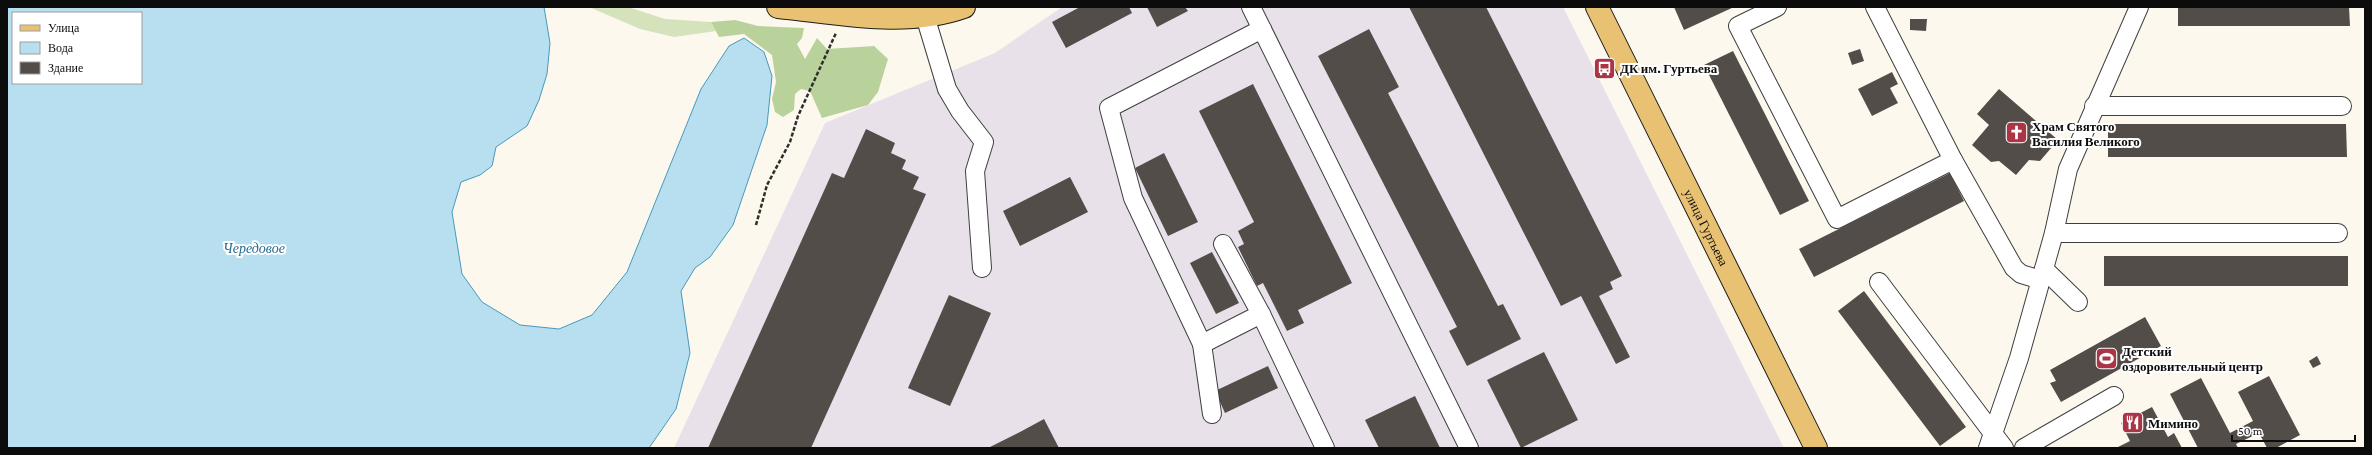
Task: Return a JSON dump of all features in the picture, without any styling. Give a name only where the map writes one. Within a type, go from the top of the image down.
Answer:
[{"type":"main road","points":[[778,7],[905,18],[948,13],[964,7]]},
{"type":"main road","name":"улица Гуртьева","points":[[1597,7],[1816,448]]},
{"type":"street","points":[[1251,7],[1470,448]]},
{"type":"street","points":[[1777,7],[1738,26],[1837,219],[1953,160]]},
{"type":"street","points":[[1875,7],[1953,160],[2014,268],[2021,274],[2043,275],[2078,302]]},
{"type":"street","points":[[1991,441],[2019,358],[2043,275],[2068,169],[2094,106],[2139,7]]},
{"type":"street","points":[[925,16],[948,89],[960,111],[984,142],[975,171],[982,268]]},
{"type":"street","points":[[1212,414],[1202,344],[1133,198],[1109,108],[1262,29]]},
{"type":"street","points":[[2094,106],[2342,106]]},
{"type":"street","points":[[2054,233],[2338,233]]},
{"type":"street","points":[[1223,244],[1261,314],[1325,448]]},
{"type":"street","points":[[1879,282],[1991,441],[2004,448]]},
{"type":"street","points":[[1202,344],[1261,314]]},
{"type":"street","points":[[2024,448],[2114,396]]},
{"type":"path","points":[[756,225],[767,185],[790,142],[798,116],[829,49]]},
{"type":"shaded area","points":[[1062,7],[1563,7],[1784,448],[674,448],[825,123],[995,53]]},
{"type":"green space","points":[[589,7],[628,7],[665,19],[711,22],[716,31],[674,37],[640,29]]},
{"type":"green space","points":[[735,20],[758,26],[804,28],[802,38],[797,44],[805,59],[817,38],[827,49],[874,46],[888,59],[878,92],[868,105],[822,118],[810,91],[801,89],[795,94],[794,110],[783,117],[775,112],[772,99],[776,82],[772,55],[744,34],[719,37],[711,22]]},
{"type":"water","name":"Чередовое","points":[[7,7],[544,7],[550,43],[547,74],[539,100],[527,126],[496,147],[492,166],[480,175],[461,182],[452,212],[462,274],[482,302],[520,325],[559,329],[592,315],[627,272],[701,89],[729,46],[744,38],[764,52],[772,76],[767,125],[733,225],[710,257],[695,268],[681,291],[690,353],[676,409],[649,448],[7,448]]},
{"type":"building","points":[[1080,7],[1129,7],[1132,13],[1066,48],[1052,22]]},
{"type":"building","points":[[1147,7],[1185,7],[1188,11],[1157,27]]},
{"type":"building","points":[[1409,7],[1486,7],[1622,276],[1610,282],[1613,289],[1599,296],[1630,357],[1616,364],[1581,296],[1561,306]]},
{"type":"building","points":[[1674,7],[1734,7],[1684,30]]},
{"type":"building","points":[[2178,7],[2349,7],[2350,26],[2178,26]]},
{"type":"building","points":[[1910,19],[1927,19],[1926,31],[1910,30]]},
{"type":"building","points":[[1369,29],[1399,87],[1388,93],[1498,306],[1503,304],[1521,339],[1467,366],[1449,331],[1457,327],[1318,56]]},
{"type":"building","points":[[1860,49],[1864,61],[1852,65],[1848,53]]},
{"type":"building","points":[[1733,51],[1809,201],[1780,215],[1704,65]]},
{"type":"building","points":[[1892,72],[1898,84],[1890,88],[1898,103],[1872,116],[1858,89]]},
{"type":"building","points":[[1253,84],[1352,283],[1298,310],[1304,323],[1287,331],[1263,283],[1257,286],[1238,247],[1244,244],[1238,231],[1254,222],[1199,111]]},
{"type":"building","name":"Храм Святого Василия Великого","points":[[1999,89],[2058,140],[2040,161],[2029,160],[2016,175],[1999,161],[1991,162],[1972,145],[1989,125],[1977,114]]},
{"type":"building","points":[[2108,124],[2346,124],[2347,157],[2108,157]]},
{"type":"building","points":[[866,129],[895,143],[891,153],[906,160],[902,169],[919,177],[913,189],[926,194],[811,448],[708,448],[832,173],[844,178]]},
{"type":"building","points":[[1164,153],[1198,222],[1168,236],[1135,168]]},
{"type":"building","points":[[1950,173],[1964,201],[1814,277],[1799,249]]},
{"type":"building","points":[[1070,177],[1088,212],[1020,246],[1003,211]]},
{"type":"building","points":[[1212,252],[1239,303],[1216,314],[1190,263]]},
{"type":"building","points":[[2104,256],[2348,256],[2348,286],[2104,286]]},
{"type":"building","points":[[1864,291],[1966,427],[1940,446],[1838,311]]},
{"type":"building","points":[[949,295],[991,313],[950,406],[908,388]]},
{"type":"building","name":"Детский оздоровительный центр","points":[[2145,317],[2161,346],[2061,402],[2050,383],[2056,381],[2050,370]]},
{"type":"building","points":[[1544,352],[1578,420],[1521,448],[1487,380]]},
{"type":"building","points":[[2317,356],[2321,364],[2313,368],[2309,361]]},
{"type":"building","points":[[1268,366],[1278,388],[1225,413],[1215,391]]},
{"type":"building","points":[[2269,376],[2300,435],[2276,448],[2267,448],[2259,433],[2236,444],[2238,448],[2198,448],[2170,394],[2201,378],[2230,433],[2253,421],[2238,392]]},
{"type":"building","points":[[1415,396],[1440,448],[1379,448],[1365,420]]},
{"type":"building","points":[[2152,407],[2168,437],[2174,433],[2182,448],[2116,448],[2130,441],[2121,423]]},
{"type":"building","points":[[1044,419],[1059,448],[988,448],[1020,432]]},
{"type":"place","name":"ДК им. Гуртьева","points":[[1604,68]]},
{"type":"place","name":"Храм Святого Василия Великого","points":[[2016,133]]},
{"type":"place","name":"Детский оздоровительный центр","points":[[2106,358]]},
{"type":"place","name":"Мимино","points":[[2132,423]]}]
